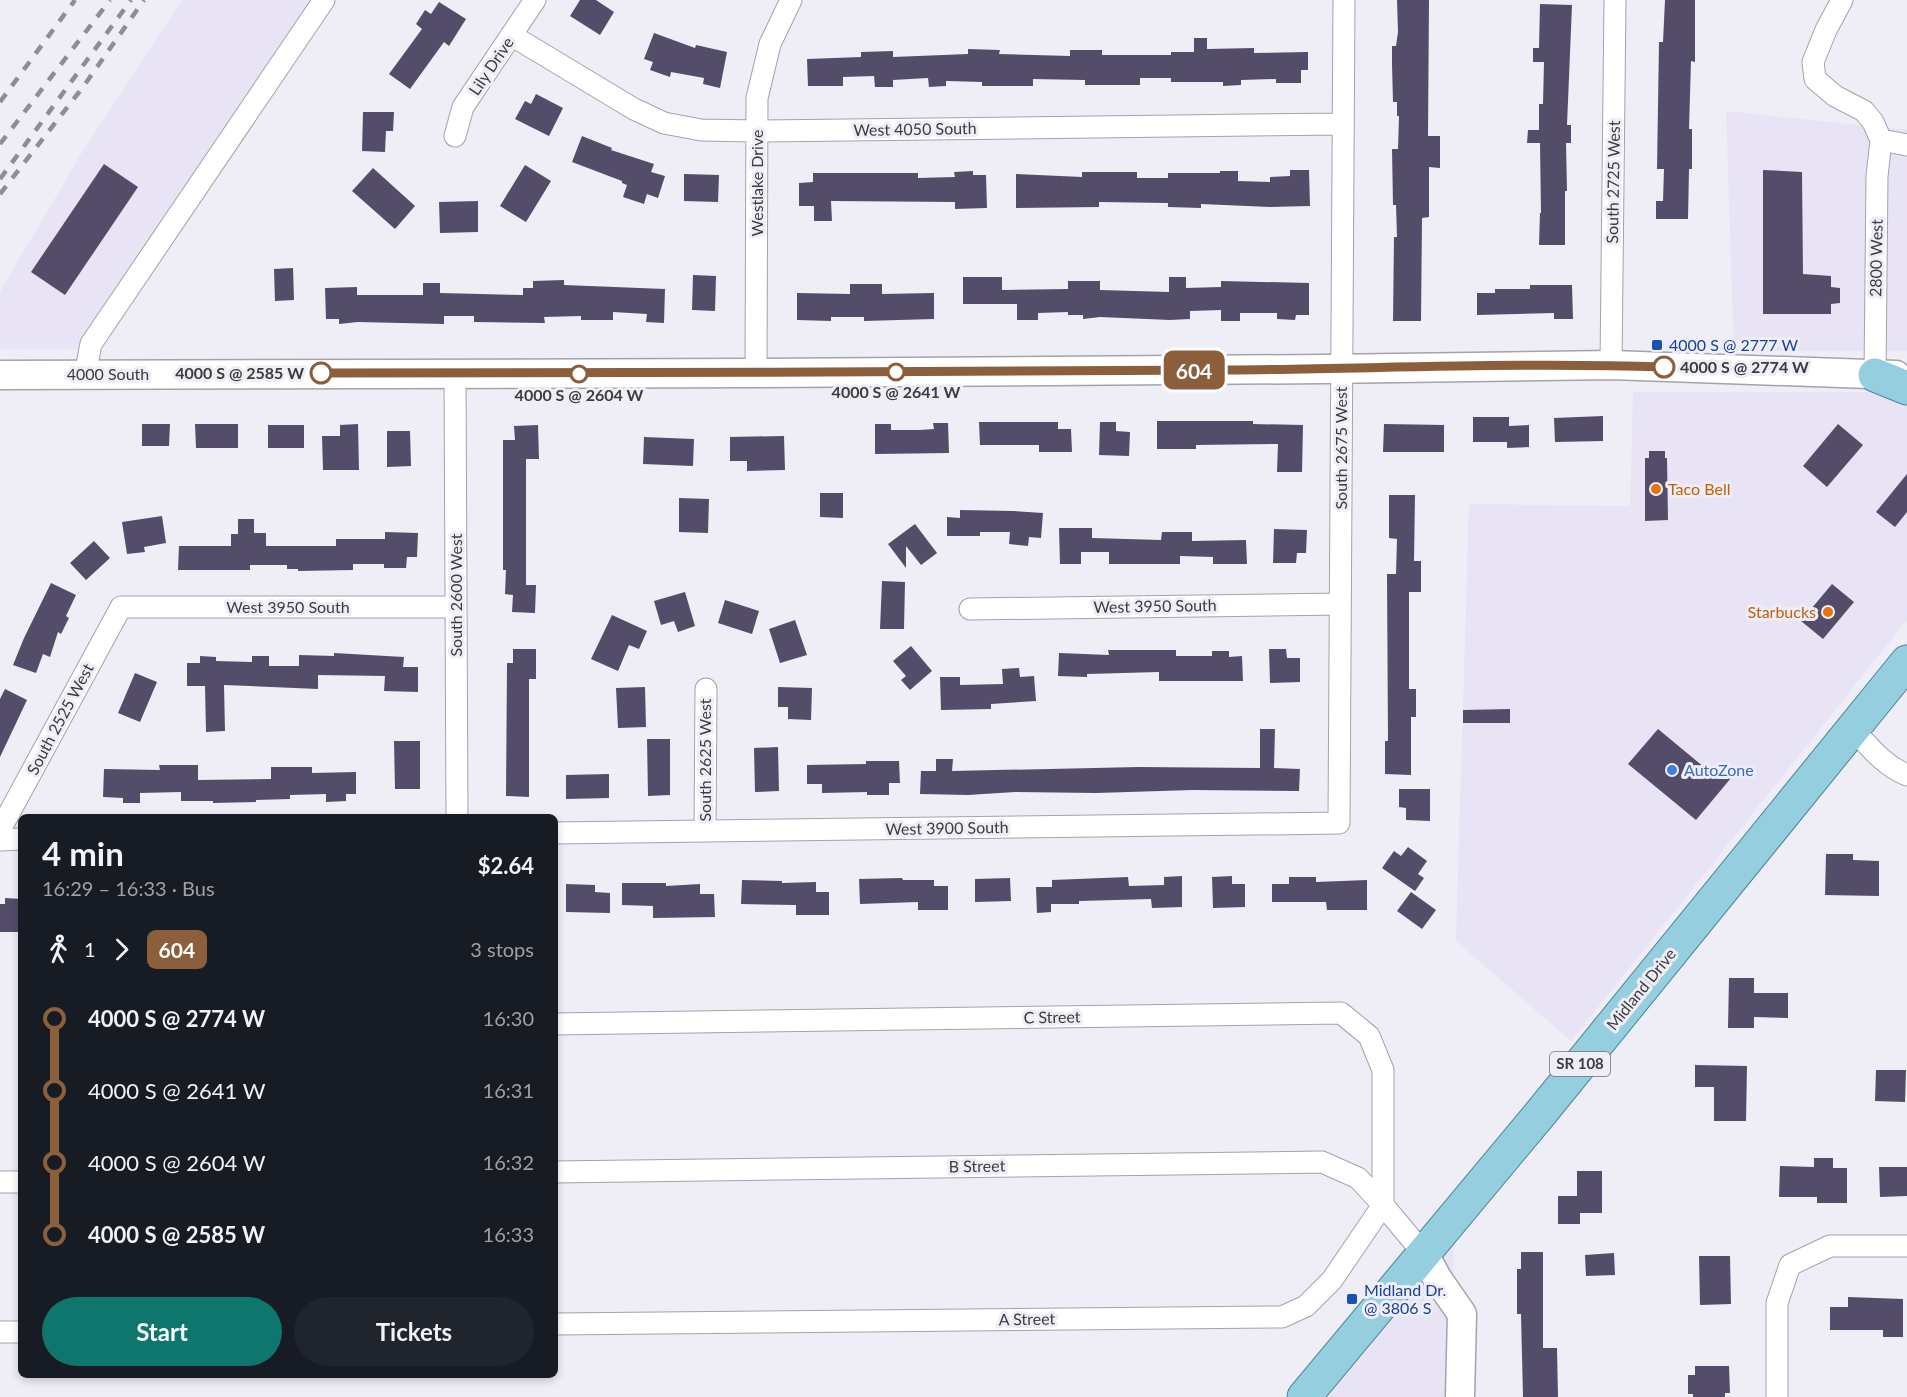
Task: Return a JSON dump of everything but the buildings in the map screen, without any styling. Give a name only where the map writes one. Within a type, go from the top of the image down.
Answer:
[{"type":"main road","points":[[1875,375],[1907,388]]},
{"type":"main road","name":"Midland Drive","points":[[1304,1397],[1424,1254],[1907,662]]},
{"type":"street","points":[[85,374],[91,344],[324,0]]},
{"type":"street","name":"Lily Drive","points":[[455,136],[463,107],[535,0]]},
{"type":"street","name":"Westlake Drive","points":[[756,373],[757,98],[771,44],[791,0]]},
{"type":"street","name":"South 2675 West","points":[[1339,823],[1344,0]]},
{"type":"street","name":"South 2725 West","points":[[1611,365],[1615,0]]},
{"type":"street","points":[[1842,0],[1813,62],[1815,79],[1835,96],[1864,111],[1873,122],[1881,140],[1907,145]]},
{"type":"street","name":"West 4050 South","points":[[511,35],[634,109],[664,123],[701,130],[1343,124]]},
{"type":"street","name":"2800 West","points":[[1875,375],[1877,162],[1881,140]]},
{"type":"street","name":"4000 South","points":[[0,375],[756,373],[1611,365],[1907,375]]},
{"type":"street","name":"South 2600 West","points":[[455,373],[458,814]]},
{"type":"street","name":"West 3950 South","points":[[970,609],[1340,604]]},
{"type":"street","name":"West 3950 South","points":[[121,607],[456,607]]},
{"type":"street","name":"South 2525 West","points":[[0,830],[121,607]]},
{"type":"street","name":"South 2625 West","points":[[705,831],[706,689]]},
{"type":"street","points":[[1853,729],[1881,759],[1907,775]]},
{"type":"street","name":"West 3900 South","points":[[558,833],[1339,823]]},
{"type":"street","points":[[0,840],[18,839]]},
{"type":"street","name":"C Street","points":[[558,1024],[1341,1013],[1369,1036],[1383,1070],[1383,1205]]},
{"type":"street","name":"B Street","points":[[558,1172],[1322,1162],[1358,1178],[1383,1205]]},
{"type":"street","points":[[0,1182],[18,1182]]},
{"type":"street","points":[[1383,1205],[1424,1254],[1437,1278],[1462,1314],[1460,1397]]},
{"type":"street","name":"A Street","points":[[558,1324],[1282,1317],[1306,1306],[1332,1280],[1383,1205]]},
{"type":"street","points":[[1777,1397],[1777,1303],[1790,1265],[1830,1246],[1907,1246]]},
{"type":"street","points":[[0,1332],[18,1332]]},
{"type":"shaded area","points":[[182,0],[311,0],[77,349],[0,349],[0,292],[81,154]]},
{"type":"shaded area","points":[[1726,111],[1907,130],[1907,351],[1734,351]]},
{"type":"shaded area","points":[[1633,392],[1907,392],[1907,620],[1571,1041],[1456,941],[1469,504],[1630,506]]},
{"type":"shaded area","points":[[1454,1235],[1450,1397],[1307,1397]]},
{"type":"railway","points":[[0,102],[75,0]]},
{"type":"railway","points":[[0,144],[110,0]]},
{"type":"railway","points":[[0,179],[131,0]]},
{"type":"railway","points":[[0,194],[83,87],[144,0]]},
{"type":"bus line","name":"604","points":[[321,373],[630,374],[1611,365],[1664,367]]},
{"type":"place","name":"4000 S @ 2777 W","points":[[1657,345]]},
{"type":"place","name":"4000 S @ 2774 W","points":[[1664,367]]},
{"type":"place","name":"4000 S @ 2641 W","points":[[896,372]]},
{"type":"place","name":"4000 S @ 2585 W","points":[[321,373]]},
{"type":"place","name":"4000 S @ 2604 W","points":[[579,374]]},
{"type":"place","name":"Taco Bell","points":[[1656,489]]},
{"type":"place","name":"Starbucks","points":[[1828,612]]},
{"type":"place","name":"AutoZone","points":[[1672,770]]},
{"type":"place","name":"Midland Dr. @ 3806 S","points":[[1352,1299]]}]
